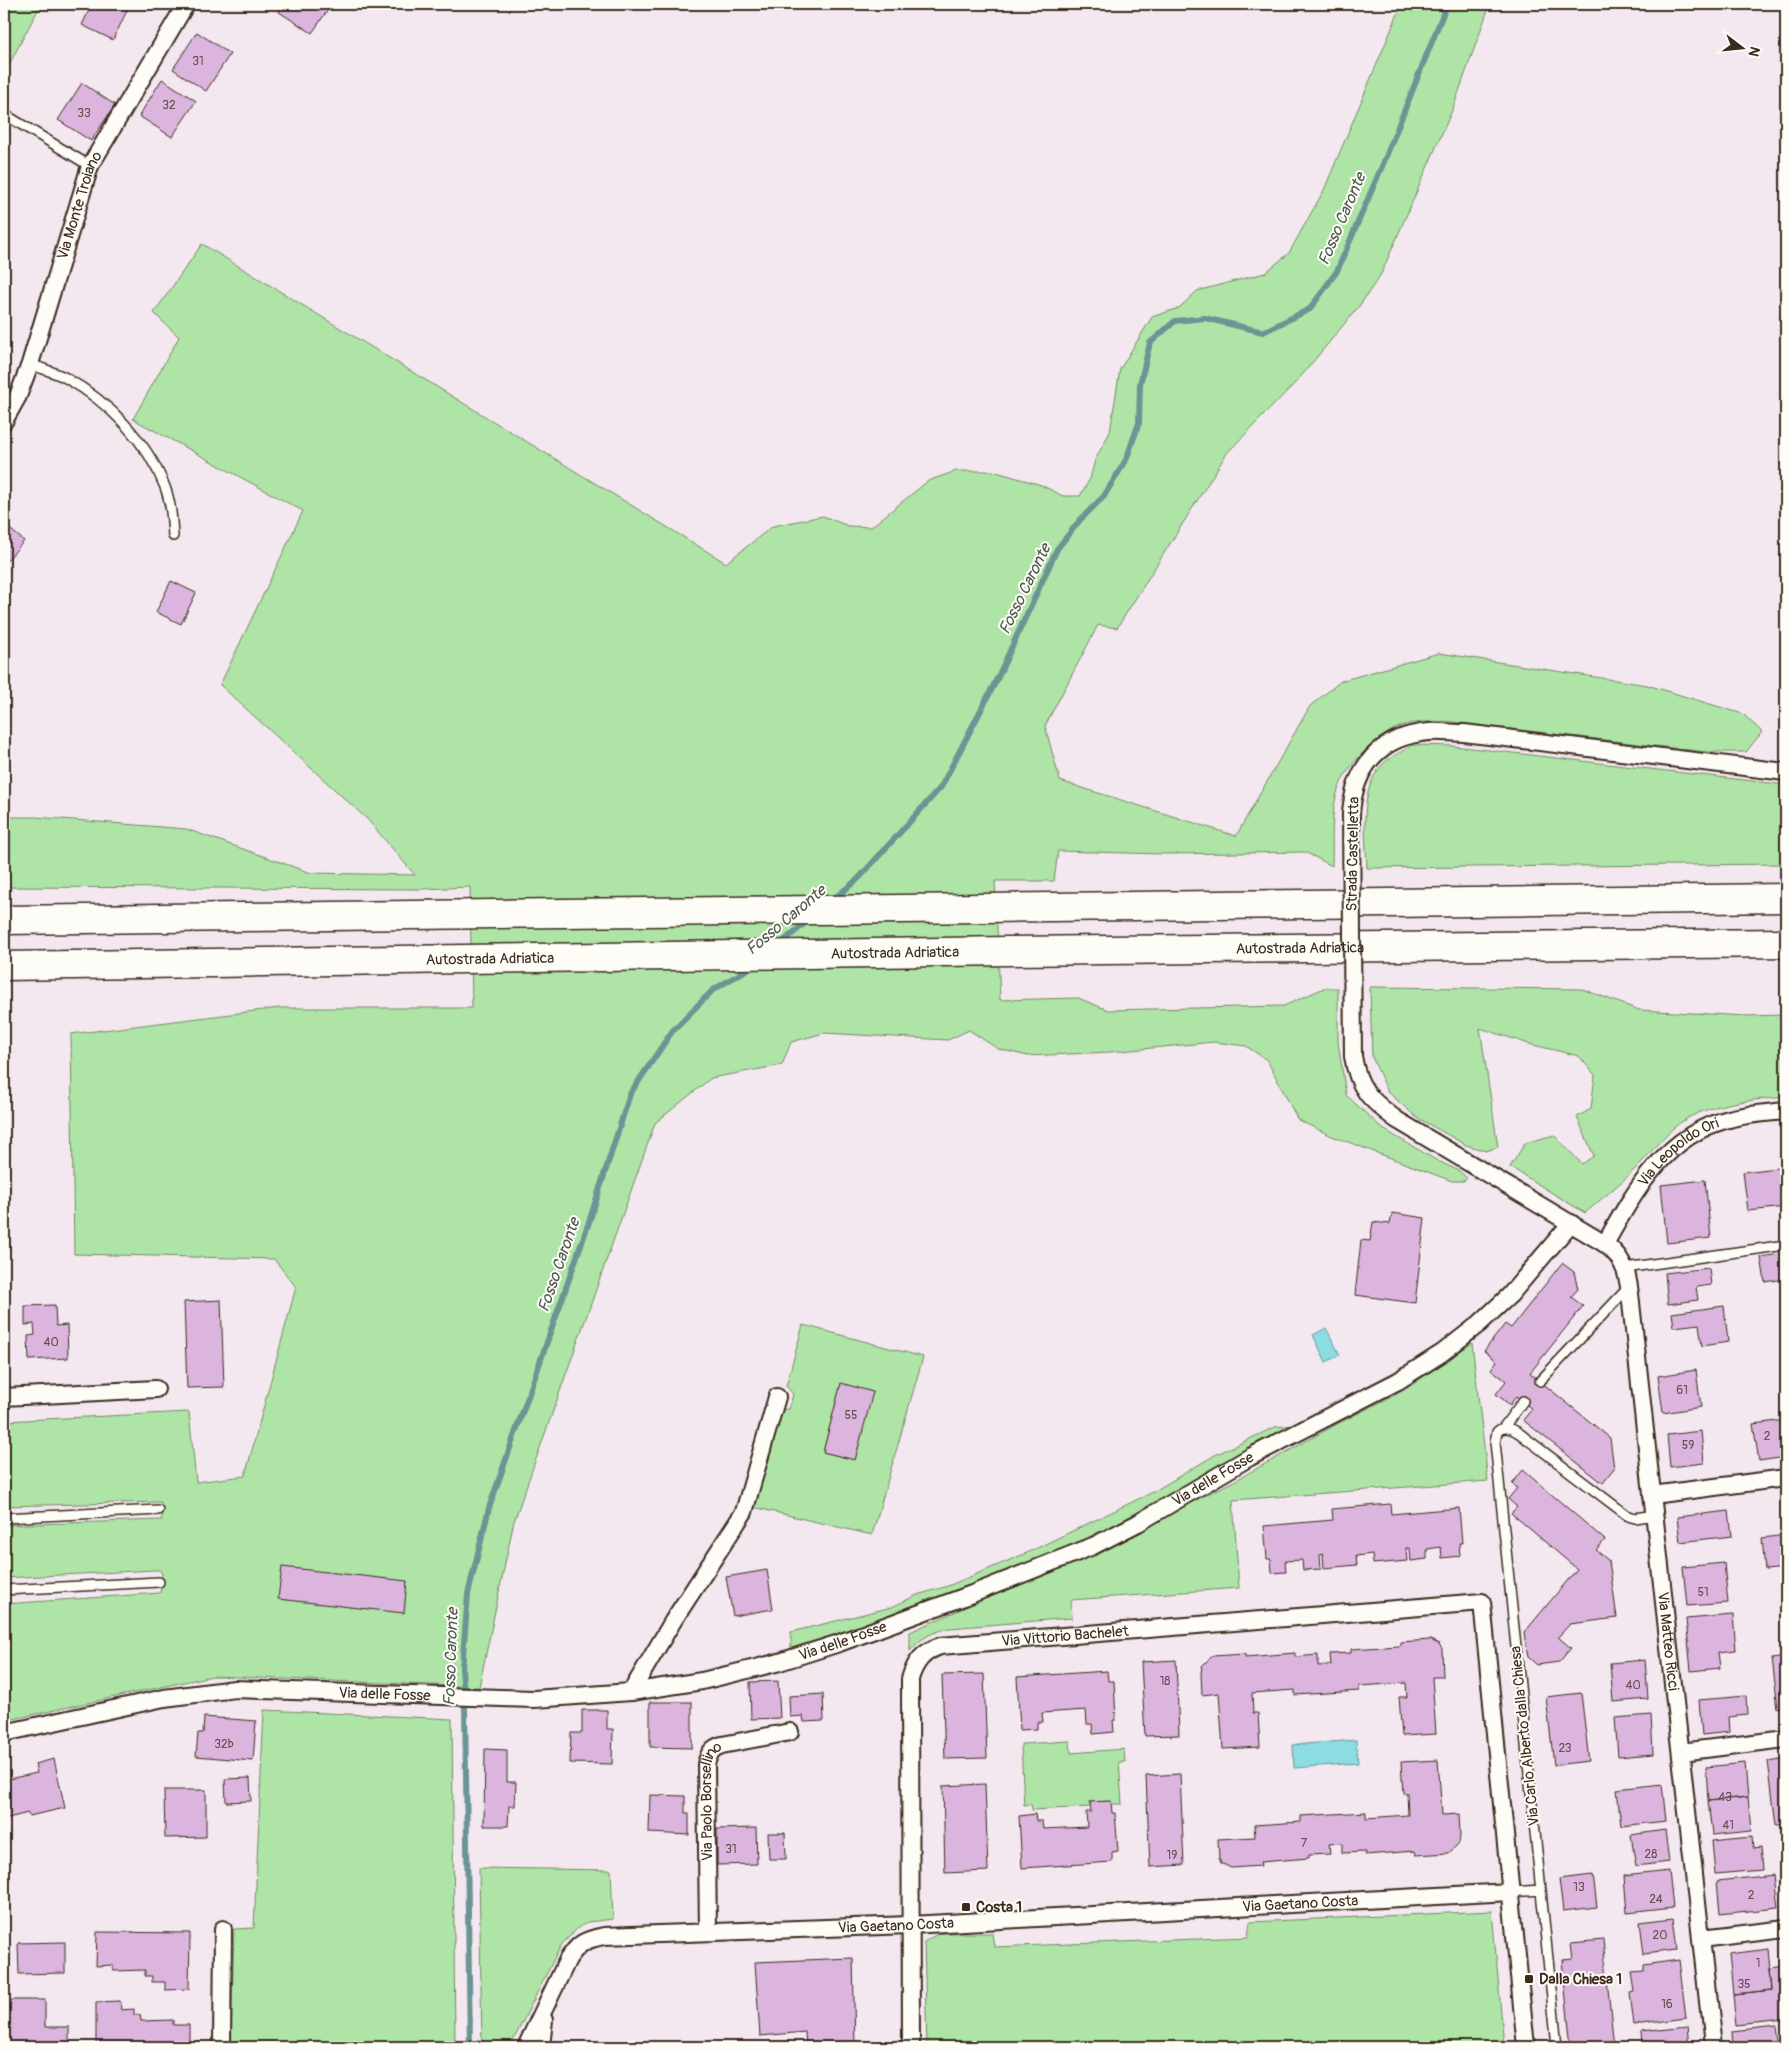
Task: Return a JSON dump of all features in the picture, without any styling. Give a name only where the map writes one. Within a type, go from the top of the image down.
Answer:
[{"type":"highway","points":[[4,920],[1786,898]]},
{"type":"highway","name":"Autostrada Adriatica","points":[[4,966],[451,961],[1009,951],[1786,943]]},
{"type":"street","name":"Via Monte Troiano","points":[[4,421],[18,396],[30,364],[90,166],[186,4]]},
{"type":"street","name":"Strada Castelletta","points":[[1605,1244],[1397,1120],[1376,1105],[1364,1091],[1356,1073],[1353,1056],[1351,814],[1356,782],[1362,769],[1371,758],[1397,740],[1411,735],[1430,732],[1464,734],[1786,772]]},
{"type":"street","name":"Via Leopoldo Ori","points":[[1605,1244],[1648,1174],[1667,1153],[1683,1141],[1697,1131],[1729,1119],[1786,1111]]},
{"type":"street","name":"Via delle Fosse","points":[[4,1733],[164,1698],[235,1689],[534,1699],[631,1692],[702,1681],[776,1664],[910,1618],[1093,1546],[1138,1523],[1259,1453],[1398,1381],[1442,1353],[1479,1324],[1538,1264],[1571,1223]]},
{"type":"street","name":"Via Matteo Ricci","points":[[1605,1244],[1621,1259],[1629,1287],[1713,2047]]},
{"type":"street","points":[[4,1397],[156,1389]]},
{"type":"street","points":[[631,1692],[673,1621],[744,1512],[778,1397]]},
{"type":"street","points":[[1652,1495],[1786,1478]]},
{"type":"street","name":"Via Carlo Alberto dalla Chiesa","points":[[1482,1602],[1526,2047]]},
{"type":"street","name":"Via Vittorio Bachelet","points":[[911,2047],[910,1679],[914,1666],[930,1650],[940,1646],[1482,1602]]},
{"type":"street","name":"Via Paolo Borsellino","points":[[708,1932],[706,1764],[708,1754],[714,1747],[790,1732]]},
{"type":"street","points":[[1681,1752],[1786,1739]]},
{"type":"street","name":"Via Gaetano Costa","points":[[526,2047],[568,1959],[581,1942],[604,1936],[910,1925],[1510,1892]]},
{"type":"street","points":[[222,2047],[223,1929]]},
{"type":"street","points":[[1701,1939],[1786,1929]]},
{"type":"street","points":[[541,2047],[546,2008]]},
{"type":"lane","points":[[4,114],[90,166]]},
{"type":"lane","points":[[30,364],[65,378],[100,400],[133,433],[155,464],[165,488],[171,510],[173,536]]},
{"type":"lane","points":[[1625,1268],[1786,1245]]},
{"type":"lane","points":[[1540,1381],[1629,1287]]},
{"type":"lane","name":"Via Carlo Alberto dalla Chiesa","points":[[1522,1401],[1504,1428],[1497,1432],[1496,1442],[1557,2047]]},
{"type":"lane","points":[[1504,1428],[1519,1433],[1628,1516],[1635,1518],[1654,1515]]},
{"type":"lane","points":[[4,1518],[158,1510]]},
{"type":"lane","points":[[4,1590],[159,1582]]},
{"type":"lane","points":[[1510,1892],[1541,1890]]},
{"type":"green space","points":[[4,4],[41,4],[4,74]]},
{"type":"green space","points":[[1402,4],[1490,4],[1453,108],[1381,274],[1360,305],[1297,381],[1227,453],[1117,628],[1098,625],[1045,726],[1060,781],[1236,836],[1310,706],[1341,681],[1439,653],[1647,685],[1743,714],[1762,732],[1746,752],[1707,752],[1444,721],[1407,724],[1392,730],[1373,743],[1348,770],[1342,780],[1335,799],[1332,828],[1332,866],[1305,852],[1163,854],[1058,851],[1054,881],[995,881],[1000,1000],[1078,998],[1108,1010],[1284,1006],[1324,988],[1338,988],[1338,1042],[1346,1095],[1383,1129],[1459,1171],[1467,1178],[1464,1181],[1452,1181],[1332,1136],[1298,1120],[1267,1060],[1246,1046],[1214,1042],[1110,1052],[1028,1056],[998,1049],[969,1030],[948,1040],[824,1033],[791,1042],[782,1065],[711,1078],[655,1123],[514,1521],[479,1687],[212,1676],[4,1721],[4,1604],[160,1593],[162,1574],[160,1570],[155,1570],[4,1578],[4,1525],[162,1520],[161,1502],[4,1506],[4,1421],[189,1412],[196,1482],[245,1476],[296,1287],[274,1259],[74,1254],[71,1034],[279,1008],[472,1008],[470,887],[421,889],[4,887],[4,817],[36,817],[186,829],[311,873],[415,875],[367,819],[220,685],[303,511],[133,419],[179,337],[154,313],[202,244],[726,563],[773,526],[823,516],[848,526],[871,527],[928,481],[956,471],[993,471],[1041,485],[1063,496],[1080,496],[1090,479],[1095,460],[1110,432],[1120,369],[1152,317],[1179,308],[1197,291],[1265,273],[1289,253],[1324,190]]},
{"type":"green space","points":[[1413,745],[1454,746],[1786,785],[1786,864],[1367,868],[1365,813],[1370,786],[1383,764]]},
{"type":"green space","points":[[1370,987],[1582,989],[1639,1010],[1745,1016],[1786,1015],[1786,1097],[1722,1105],[1686,1119],[1665,1136],[1628,1176],[1585,1213],[1510,1167],[1525,1143],[1554,1135],[1582,1164],[1594,1156],[1577,1117],[1591,1109],[1595,1075],[1579,1056],[1529,1044],[1480,1028],[1498,1147],[1486,1151],[1466,1145],[1416,1117],[1388,1092],[1372,1057]]},
{"type":"green space","points":[[803,1325],[923,1357],[872,1535],[753,1507],[779,1410],[789,1409],[793,1394],[786,1386]],"holes":[[[841,1384],[872,1392],[855,1460],[823,1452]]]},
{"type":"green space","points":[[1472,1343],[1488,1481],[1233,1500],[1239,1588],[1071,1600],[1072,1618],[950,1628],[928,1636],[918,1642],[910,1651],[910,1632],[979,1601],[1087,1558],[1236,1480],[1339,1423],[1403,1391]]},
{"type":"green space","points":[[1294,1425],[1089,1541],[970,1591],[791,1651],[791,1632],[892,1607],[917,1595],[948,1586],[1029,1552],[1153,1492],[1215,1455],[1275,1427]]},
{"type":"green space","points":[[264,1710],[452,1719],[455,2047],[231,2047],[234,1929],[254,1928]]},
{"type":"green space","points":[[1070,1741],[1071,1753],[1124,1749],[1125,1762],[1119,1762],[1122,1804],[1111,1804],[1111,1801],[1090,1802],[1090,1807],[1032,1810],[1031,1804],[1024,1805],[1021,1744]]},
{"type":"green space","points":[[479,1868],[611,1870],[613,1919],[588,1922],[577,1929],[561,1945],[510,2047],[482,2047]]},
{"type":"green space","points":[[1492,1911],[1504,2047],[927,2047],[924,1942],[939,1933],[992,1933],[994,1947],[1248,1937],[1250,1922]]},
{"type":"water","points":[[1326,1328],[1340,1355],[1326,1362],[1313,1335]]},
{"type":"water","points":[[1356,1740],[1358,1763],[1294,1768],[1293,1745]]},
{"type":"building","points":[[92,4],[130,4],[113,40],[82,25]]},
{"type":"building","points":[[284,4],[332,4],[312,33],[279,12]]},
{"type":"building","points":[[197,32],[230,54],[206,91],[173,69]]},
{"type":"building","points":[[162,79],[196,101],[172,137],[139,116]]},
{"type":"building","points":[[82,83],[115,105],[91,141],[58,120]]},
{"type":"building","points":[[4,524],[24,541],[4,564]]},
{"type":"building","points":[[171,581],[196,593],[181,624],[156,612]]},
{"type":"building","points":[[1786,1167],[1786,1207],[1748,1211],[1743,1172]]},
{"type":"building","points":[[1705,1180],[1711,1238],[1667,1243],[1661,1185]]},
{"type":"building","points":[[1392,1213],[1425,1218],[1415,1303],[1355,1295],[1361,1240],[1370,1241],[1373,1222],[1390,1224]]},
{"type":"building","points":[[1786,1253],[1786,1279],[1765,1282],[1761,1257]]},
{"type":"building","points":[[1562,1263],[1574,1272],[1578,1289],[1571,1297],[1583,1306],[1530,1373],[1610,1438],[1614,1469],[1603,1483],[1523,1420],[1532,1409],[1516,1396],[1510,1405],[1496,1394],[1506,1381],[1491,1369],[1497,1361],[1484,1351],[1505,1324],[1511,1328]]},
{"type":"building","points":[[1709,1268],[1711,1285],[1696,1287],[1698,1300],[1668,1304],[1665,1273]]},
{"type":"building","points":[[221,1300],[224,1387],[187,1388],[184,1302]]},
{"type":"building","points":[[55,1305],[56,1326],[67,1325],[68,1358],[29,1360],[28,1336],[35,1335],[34,1324],[25,1325],[25,1306]]},
{"type":"building","points":[[1724,1306],[1728,1342],[1702,1346],[1699,1324],[1674,1327],[1672,1313]]},
{"type":"building","points":[[1696,1370],[1701,1407],[1663,1413],[1658,1376]]},
{"type":"building","points":[[841,1383],[873,1392],[855,1460],[823,1452]]},
{"type":"building","points":[[1786,1420],[1786,1457],[1759,1461],[1753,1424]]},
{"type":"building","points":[[1701,1431],[1704,1463],[1670,1467],[1667,1435]]},
{"type":"building","points":[[1523,1470],[1605,1540],[1596,1550],[1609,1561],[1617,1618],[1570,1624],[1558,1637],[1571,1648],[1559,1662],[1537,1665],[1528,1657],[1524,1633],[1577,1569],[1511,1513],[1517,1507],[1508,1499],[1517,1488],[1512,1484]]},
{"type":"building","points":[[1390,1504],[1391,1514],[1459,1508],[1462,1543],[1459,1543],[1460,1556],[1442,1558],[1441,1547],[1427,1549],[1427,1559],[1411,1561],[1410,1548],[1406,1548],[1407,1561],[1373,1564],[1372,1554],[1356,1556],[1357,1565],[1324,1568],[1323,1554],[1320,1555],[1321,1569],[1303,1570],[1302,1560],[1285,1561],[1286,1572],[1272,1573],[1271,1559],[1267,1559],[1264,1526],[1333,1520],[1332,1509]]},
{"type":"building","points":[[1729,1511],[1732,1536],[1680,1542],[1677,1517]]},
{"type":"building","points":[[1786,1535],[1786,1568],[1765,1570],[1762,1538]]},
{"type":"building","points":[[1724,1563],[1728,1603],[1687,1606],[1683,1567]]},
{"type":"building","points":[[282,1567],[407,1581],[404,1613],[278,1599]]},
{"type":"building","points":[[767,1570],[773,1609],[733,1616],[726,1577]]},
{"type":"building","points":[[1733,1615],[1736,1650],[1718,1652],[1720,1668],[1691,1671],[1686,1619]]},
{"type":"building","points":[[1430,1640],[1439,1644],[1442,1649],[1443,1677],[1432,1677],[1436,1734],[1402,1736],[1399,1697],[1407,1697],[1406,1683],[1359,1686],[1359,1691],[1295,1695],[1295,1690],[1252,1693],[1253,1713],[1258,1713],[1260,1747],[1223,1749],[1219,1693],[1202,1695],[1202,1666],[1212,1656],[1245,1654],[1245,1657],[1295,1653],[1295,1657],[1318,1655],[1318,1666],[1331,1665],[1330,1654],[1351,1653],[1351,1649],[1400,1646],[1400,1642]]},
{"type":"building","points":[[1786,1657],[1786,1707],[1778,1708],[1772,1659]]},
{"type":"building","points":[[1176,1660],[1179,1735],[1145,1736],[1141,1662]]},
{"type":"building","points":[[1645,1660],[1648,1699],[1613,1702],[1610,1663]]},
{"type":"building","points":[[1107,1671],[1108,1681],[1114,1681],[1116,1720],[1113,1720],[1114,1732],[1093,1734],[1092,1724],[1087,1724],[1086,1710],[1042,1713],[1043,1722],[1037,1722],[1037,1729],[1020,1730],[1017,1677]]},
{"type":"building","points":[[984,1674],[987,1758],[945,1759],[942,1675]]},
{"type":"building","points":[[778,1681],[780,1718],[751,1719],[750,1682]]},
{"type":"building","points":[[1581,1693],[1589,1761],[1554,1765],[1546,1697]]},
{"type":"building","points":[[823,1694],[824,1721],[804,1722],[803,1716],[790,1717],[789,1696]]},
{"type":"building","points":[[1746,1696],[1747,1715],[1729,1717],[1730,1732],[1702,1735],[1699,1700]]},
{"type":"building","points":[[650,1702],[692,1702],[692,1748],[650,1747]]},
{"type":"building","points":[[582,1710],[607,1710],[607,1729],[613,1729],[612,1764],[570,1763],[571,1733],[582,1733]]},
{"type":"building","points":[[1651,1715],[1653,1754],[1618,1757],[1615,1718]]},
{"type":"building","points":[[204,1717],[256,1721],[253,1761],[196,1756],[198,1733],[203,1733]]},
{"type":"building","points":[[485,1749],[507,1750],[507,1782],[516,1782],[515,1806],[509,1806],[508,1826],[484,1826]]},
{"type":"building","points":[[1786,1758],[1786,1824],[1776,1825],[1768,1761]]},
{"type":"building","points":[[54,1759],[65,1808],[29,1816],[28,1813],[4,1819],[4,1780],[37,1773],[35,1764]]},
{"type":"building","points":[[1438,1760],[1442,1815],[1459,1814],[1459,1843],[1449,1853],[1416,1855],[1415,1851],[1365,1855],[1365,1852],[1342,1853],[1342,1843],[1329,1844],[1330,1854],[1309,1855],[1309,1858],[1260,1862],[1261,1866],[1231,1868],[1221,1863],[1218,1839],[1255,1837],[1254,1825],[1301,1822],[1301,1816],[1366,1812],[1366,1818],[1408,1815],[1407,1793],[1403,1793],[1401,1762]]},
{"type":"building","points":[[1745,1763],[1748,1797],[1708,1801],[1706,1767]]},
{"type":"building","points":[[1180,1774],[1184,1865],[1150,1867],[1146,1776]]},
{"type":"building","points":[[250,1778],[251,1801],[226,1802],[225,1779]]},
{"type":"building","points":[[985,1784],[988,1871],[945,1873],[943,1786]]},
{"type":"building","points":[[1662,1784],[1666,1821],[1621,1826],[1617,1789]]},
{"type":"building","points":[[164,1790],[206,1790],[206,1837],[165,1838]]},
{"type":"building","points":[[650,1795],[685,1796],[685,1813],[689,1813],[689,1835],[649,1833]]},
{"type":"building","points":[[1748,1797],[1751,1831],[1712,1835],[1708,1801]]},
{"type":"building","points":[[1111,1801],[1112,1813],[1115,1813],[1118,1851],[1112,1852],[1112,1862],[1022,1868],[1019,1816],[1035,1814],[1036,1821],[1042,1821],[1043,1829],[1087,1827],[1086,1812],[1091,1812],[1090,1802]]},
{"type":"building","points":[[756,1828],[757,1864],[717,1865],[717,1829]]},
{"type":"building","points":[[1665,1830],[1669,1862],[1636,1866],[1631,1835]]},
{"type":"building","points":[[768,1833],[785,1833],[786,1859],[769,1859]]},
{"type":"building","points":[[1752,1837],[1753,1849],[1760,1848],[1762,1870],[1715,1874],[1712,1841]]},
{"type":"building","points":[[1669,1871],[1673,1908],[1627,1913],[1624,1876]]},
{"type":"building","points":[[1593,1875],[1597,1907],[1563,1911],[1559,1879]]},
{"type":"building","points":[[1774,1875],[1778,1908],[1720,1914],[1717,1881]]},
{"type":"building","points":[[1673,1918],[1677,1950],[1644,1954],[1640,1922]]},
{"type":"building","points":[[97,1932],[190,1933],[189,1989],[165,1990],[165,1982],[152,1982],[152,1976],[145,1976],[145,1970],[113,1971],[113,1965],[96,1966]]},
{"type":"building","points":[[1603,1940],[1614,2047],[1571,2047],[1562,1960],[1573,1959],[1571,1943]]},
{"type":"building","points":[[65,1942],[65,1973],[19,1974],[18,1943]]},
{"type":"building","points":[[1769,1949],[1773,1991],[1733,1995],[1729,1954]]},
{"type":"building","points":[[853,1958],[855,2047],[806,2047],[805,2032],[760,2036],[755,1962]]},
{"type":"building","points":[[1679,1960],[1686,2018],[1634,2025],[1630,1993],[1634,1992],[1631,1972],[1643,1971],[1643,1965]]},
{"type":"building","points":[[1786,1967],[1786,2020],[1736,2025],[1733,1995],[1773,1991],[1771,1969]]},
{"type":"building","points":[[4,2000],[45,2000],[45,2027],[69,2027],[69,2047],[4,2046]]},
{"type":"building","points":[[120,2001],[121,2010],[134,2009],[134,2015],[140,2015],[141,2021],[173,2020],[173,2025],[189,2025],[189,2047],[96,2047],[96,2002]]},
{"type":"building","points":[[1776,2026],[1779,2047],[1733,2047],[1732,2031]]},
{"type":"building","points":[[1687,2027],[1689,2047],[1643,2047],[1642,2032]]},
{"type":"waterway","name":"Fosso Caronte","points":[[831,901],[858,879],[941,787],[997,679],[1057,549],[1080,520],[1104,496],[1126,460],[1139,423],[1140,384],[1150,343],[1175,321],[1205,318],[1263,332],[1310,309],[1337,271],[1383,164],[1447,4]]},
{"type":"waterway","name":"Fosso Caronte","points":[[779,945],[810,919]]},
{"type":"waterway","name":"Fosso Caronte","points":[[470,2047],[465,1708],[462,1668],[468,1594],[489,1508],[590,1219],[630,1094],[673,1030],[713,990],[756,964]]},
{"type":"place","name":"Costa 1","points":[[966,1907]]},
{"type":"place","name":"Dalla Chiesa 1","points":[[1529,1979]]}]
